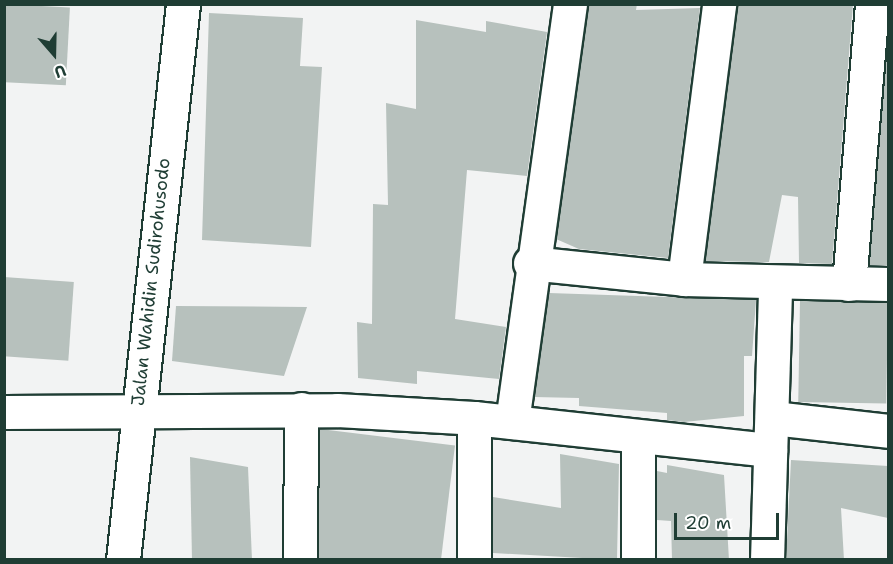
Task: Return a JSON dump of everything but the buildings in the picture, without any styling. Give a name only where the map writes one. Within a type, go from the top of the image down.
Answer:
[{"type":"main road","name":"Jalan Wahidin Sudirohusodo","points":[[123,560],[136,411],[183,4]]},
{"type":"main road","points":[[512,422],[530,263],[570,4]]},
{"type":"main road","points":[[684,279],[719,4]]},
{"type":"main road","points":[[849,284],[872,4]]},
{"type":"main road","points":[[530,263],[684,279],[888,284]]},
{"type":"main road","points":[[767,560],[773,418],[775,283]]},
{"type":"main road","points":[[300,560],[301,409]]},
{"type":"main road","points":[[4,412],[301,409],[474,418],[770,450]]},
{"type":"main road","points":[[474,418],[474,560]]},
{"type":"main road","points":[[773,418],[888,431]]},
{"type":"main road","points":[[638,437],[638,560]]}]
